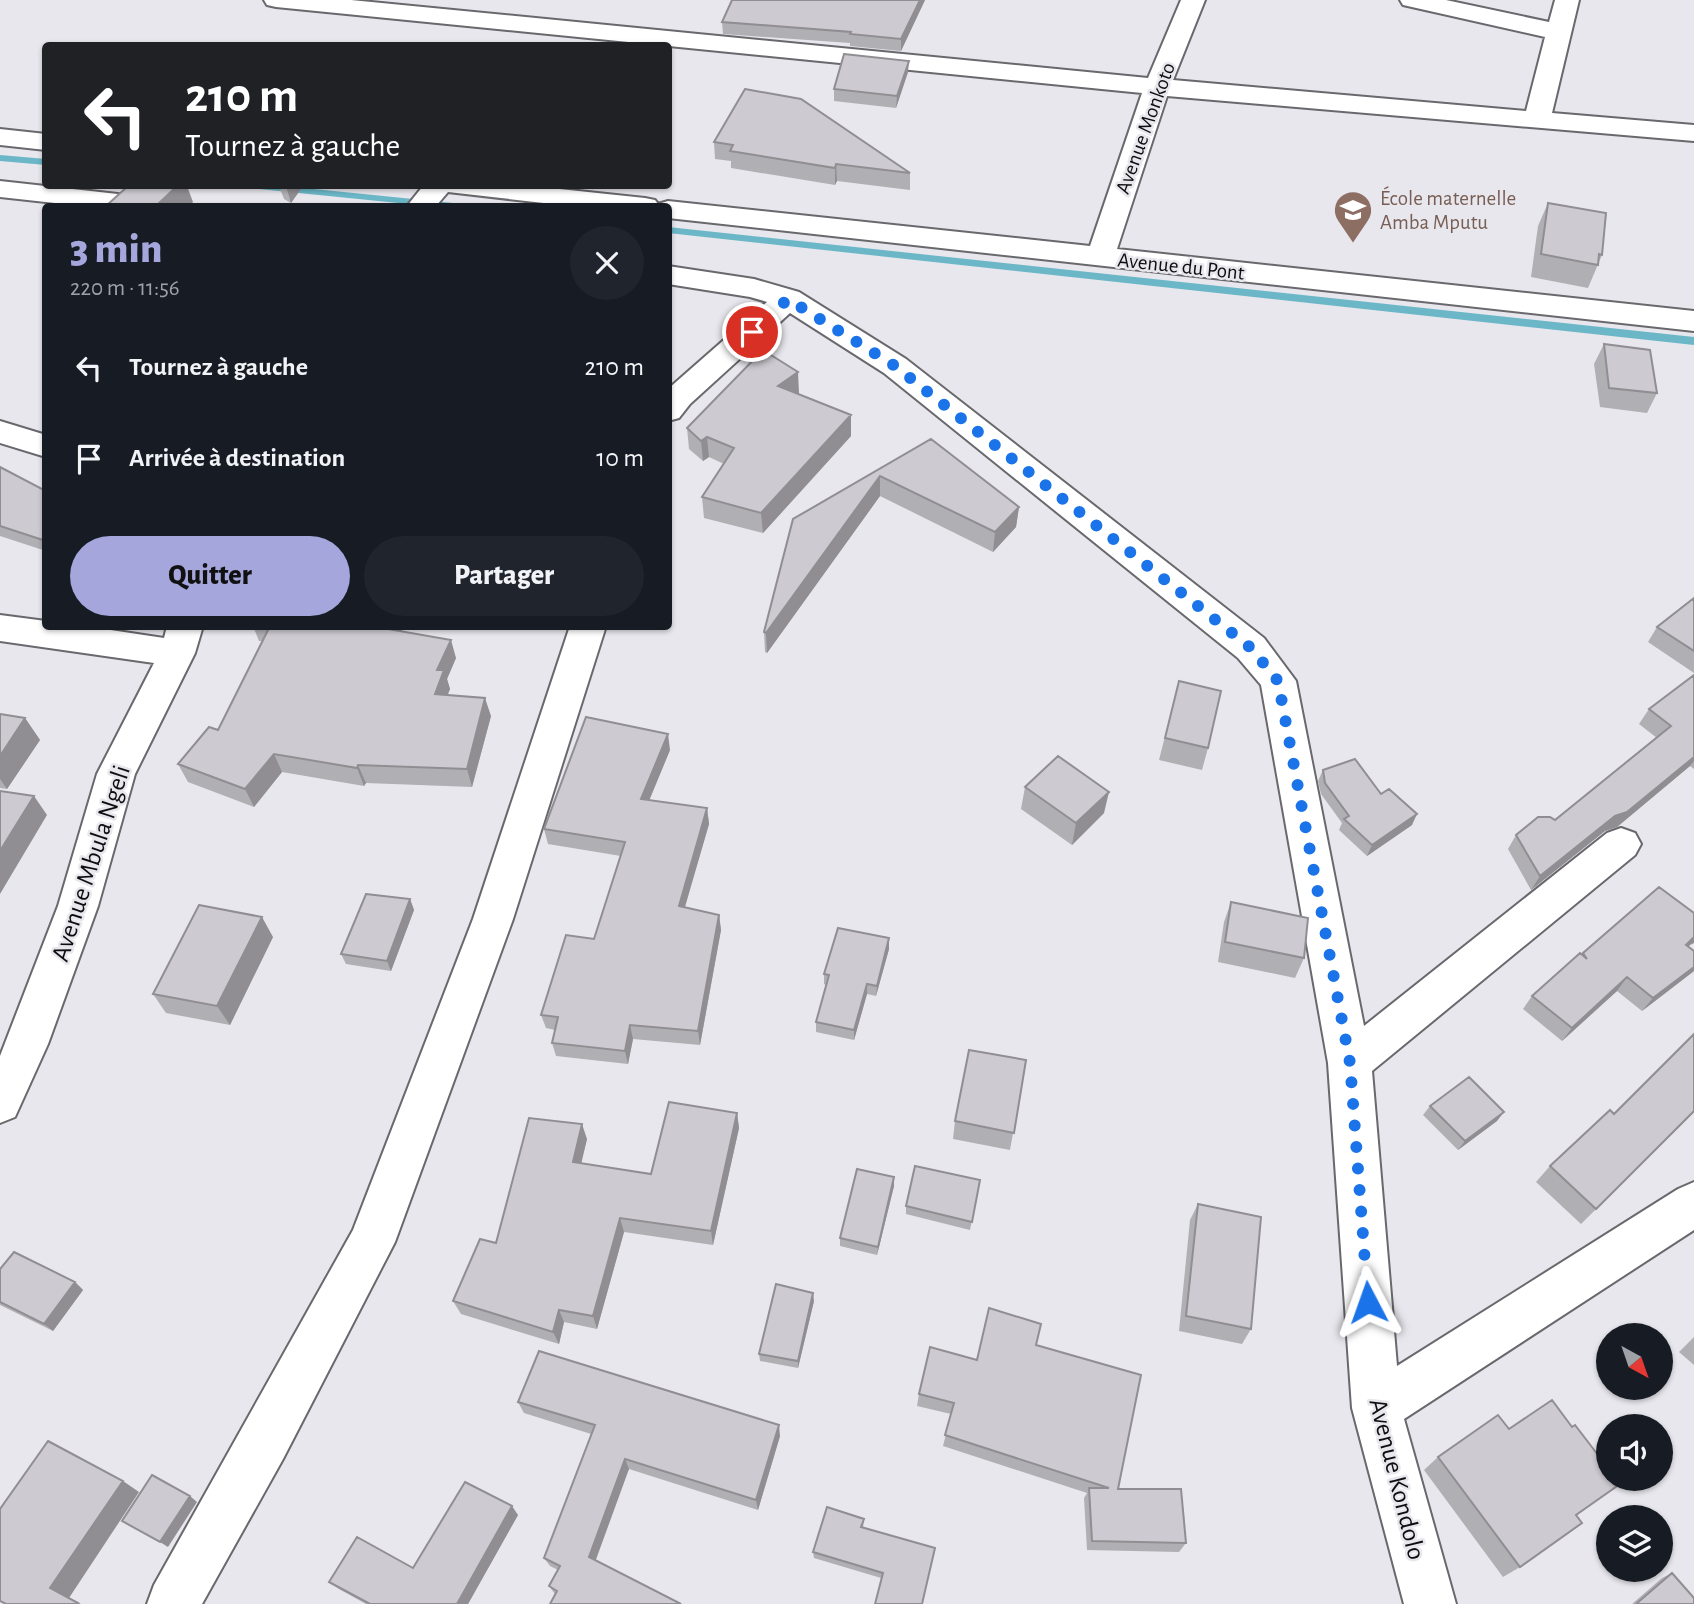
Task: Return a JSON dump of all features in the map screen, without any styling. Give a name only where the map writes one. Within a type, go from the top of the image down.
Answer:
[{"type":"street","points":[[276,0],[461,8],[1157,87],[1694,133]]},
{"type":"street","name":"Avenue Monkoto","points":[[1100,257],[1157,87],[1193,0]]},
{"type":"street","points":[[1412,0],[1559,32]]},
{"type":"street","points":[[1537,120],[1567,0]]},
{"type":"street","points":[[447,42],[461,8]]},
{"type":"street","points":[[0,137],[42,142]]},
{"type":"street","points":[[0,189],[127,203]]},
{"type":"street","points":[[437,193],[597,203]]},
{"type":"street","name":"Avenue du Pont","points":[[672,209],[1694,321]]},
{"type":"street","name":"Avenue Kondolo","points":[[672,276],[754,288],[788,299],[895,366],[1251,648],[1278,681],[1350,1063],[1377,1408],[1430,1604]]},
{"type":"street","points":[[672,406],[788,299]]},
{"type":"street","points":[[0,432],[42,445]]},
{"type":"street","points":[[0,628],[181,640]]},
{"type":"street","points":[[173,1604],[372,1242],[493,919],[587,630]]},
{"type":"street","name":"Avenue Mbula Ngeli","points":[[0,1103],[27,1044],[78,906],[116,774],[181,640]]},
{"type":"street","points":[[1350,1063],[1621,844]]},
{"type":"street","points":[[1377,1408],[1694,1204]]},
{"type":"building","points":[[732,0],[920,0],[901,39],[850,34],[851,32],[722,22]]},
{"type":"building","points":[[844,54],[909,61],[897,96],[834,89]]},
{"type":"building","points":[[745,89],[801,99],[910,173],[836,164],[835,168],[730,151],[733,145],[714,142]]},
{"type":"building","points":[[125,189],[174,189],[159,203],[109,203]]},
{"type":"building","points":[[1548,203],[1606,213],[1602,255],[1599,254],[1598,265],[1541,254]]},
{"type":"building","points":[[1604,344],[1650,350],[1657,393],[1609,388]]},
{"type":"building","points":[[763,350],[798,372],[778,386],[851,415],[761,513],[702,497],[734,448],[707,437],[701,441],[687,428]]},
{"type":"building","points":[[931,439],[1019,507],[995,532],[880,476],[766,633],[764,632],[793,519]]},
{"type":"building","points":[[0,467],[42,489],[42,540],[0,526]]},
{"type":"building","points":[[1694,598],[1694,651],[1657,627]]},
{"type":"building","points":[[268,630],[394,630],[451,640],[437,670],[444,670],[435,694],[485,698],[467,769],[358,765],[357,768],[274,754],[245,789],[178,764],[209,727],[218,730]]},
{"type":"building","points":[[1694,675],[1694,757],[1627,812],[1615,816],[1540,876],[1516,835],[1538,817],[1555,820],[1671,726],[1649,709]]},
{"type":"building","points":[[1179,681],[1221,691],[1208,748],[1165,738]]},
{"type":"building","points":[[0,714],[25,718],[0,756]]},
{"type":"building","points":[[586,717],[668,734],[641,799],[707,808],[679,906],[719,915],[698,1031],[630,1025],[625,1051],[552,1043],[558,1017],[541,1015],[566,935],[594,939],[625,842],[544,829]]},
{"type":"building","points":[[1058,756],[1109,792],[1076,823],[1025,787]]},
{"type":"building","points":[[1355,759],[1381,794],[1389,789],[1417,814],[1372,845],[1344,819],[1349,816],[1325,783],[1323,770]]},
{"type":"building","points":[[0,791],[34,796],[0,851]]},
{"type":"building","points":[[1659,887],[1694,913],[1694,937],[1686,945],[1694,951],[1694,967],[1653,998],[1627,977],[1572,1028],[1532,996],[1580,953],[1587,959],[1583,953]]},
{"type":"building","points":[[366,894],[410,899],[387,961],[341,954]]},
{"type":"building","points":[[1231,902],[1308,918],[1304,958],[1225,942]]},
{"type":"building","points":[[199,905],[262,917],[217,1006],[153,994]]},
{"type":"building","points":[[838,928],[889,938],[877,986],[867,984],[854,1030],[816,1022],[829,975],[824,974]]},
{"type":"building","points":[[1694,1034],[1694,1111],[1596,1209],[1550,1166],[1610,1110],[1614,1114]]},
{"type":"building","points":[[969,1050],[1026,1060],[1014,1133],[955,1121]]},
{"type":"building","points":[[1469,1077],[1504,1112],[1465,1141],[1430,1106]]},
{"type":"building","points":[[669,1102],[737,1113],[711,1231],[620,1218],[593,1316],[559,1310],[553,1332],[453,1301],[480,1239],[496,1243],[529,1118],[582,1124],[573,1162],[651,1174]]},
{"type":"building","points":[[915,1166],[980,1180],[972,1222],[906,1206]]},
{"type":"building","points":[[857,1169],[894,1177],[878,1247],[840,1238]]},
{"type":"building","points":[[1198,1204],[1261,1217],[1251,1329],[1186,1316]]},
{"type":"building","points":[[14,1252],[75,1282],[44,1324],[0,1302],[0,1269]]},
{"type":"building","points":[[776,1284],[813,1293],[798,1361],[759,1354]]},
{"type":"building","points":[[989,1308],[1041,1324],[1036,1345],[1141,1375],[1118,1489],[1181,1489],[1186,1543],[1092,1541],[1089,1488],[1109,1488],[945,1435],[954,1403],[919,1394],[930,1347],[977,1360]]},
{"type":"building","points":[[539,1351],[779,1425],[756,1500],[625,1459],[589,1557],[681,1604],[550,1604],[557,1591],[549,1586],[560,1566],[544,1558],[595,1425],[518,1402]]},
{"type":"building","points":[[1552,1400],[1596,1452],[1596,1491],[1610,1491],[1576,1515],[1582,1523],[1520,1567],[1438,1457],[1498,1415],[1509,1429]]},
{"type":"building","points":[[48,1441],[123,1481],[50,1588],[78,1603],[6,1604],[0,1601],[0,1509]]},
{"type":"building","points":[[152,1475],[190,1496],[160,1542],[122,1521]]},
{"type":"building","points":[[465,1482],[512,1506],[457,1604],[370,1604],[329,1582],[357,1537],[413,1568]]},
{"type":"building","points":[[827,1507],[864,1519],[861,1527],[935,1548],[922,1604],[875,1604],[883,1573],[813,1552]]},
{"type":"building","points":[[1673,1574],[1694,1598],[1694,1604],[1636,1604],[1662,1582],[1673,1582]]},
{"type":"waterway","points":[[0,158],[42,162]]},
{"type":"waterway","points":[[288,189],[424,203]]},
{"type":"waterway","points":[[672,230],[1694,341]]},
{"type":"place","name":"École maternelle Amba Mputu","points":[[1353,244]]},
{"type":"route","points":[[752,332],[788,299],[895,366],[1251,648],[1278,681],[1283,720],[1350,1063],[1368,1302]]}]
